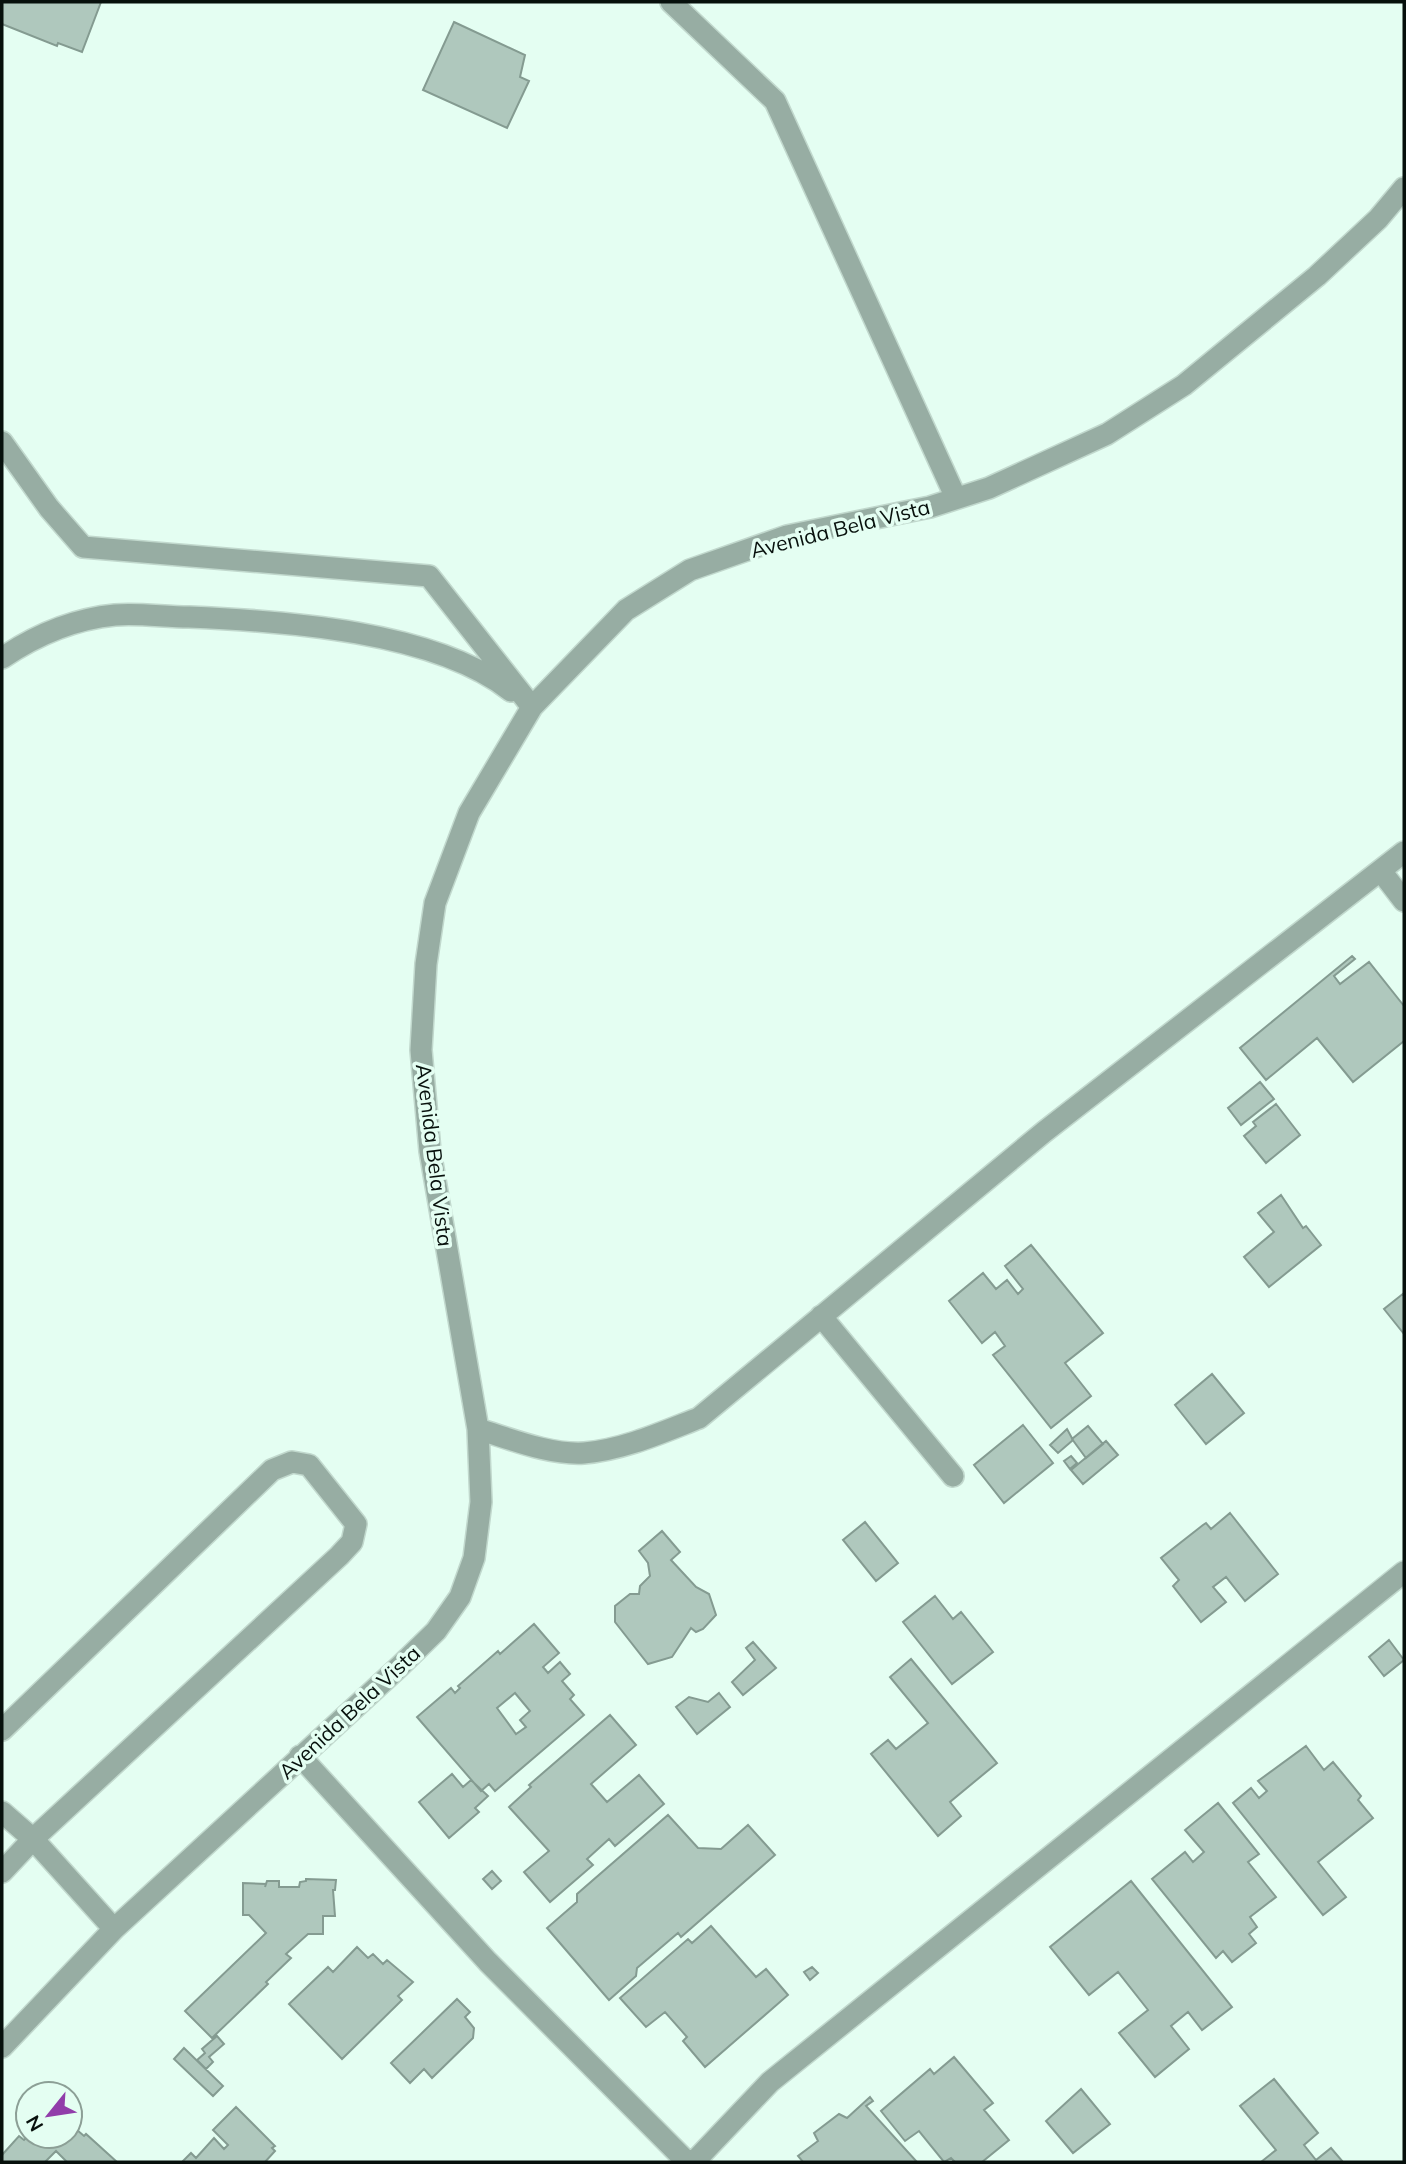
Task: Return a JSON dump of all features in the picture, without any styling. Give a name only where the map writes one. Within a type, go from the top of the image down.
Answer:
[{"type":"street","points":[[671,2],[775,101],[956,498]]},
{"type":"street","name":"Avenida Bela Vista","points":[[2,2047],[114,1928],[436,1631],[460,1597],[474,1558],[481,1502],[478,1429],[430,1151],[421,1051],[426,964],[435,903],[469,813],[532,707],[626,610],[690,570],[786,536],[956,498],[989,488],[1107,434],[1184,385],[1317,276],[1378,219],[1404,188]]},
{"type":"street","points":[[2,442],[49,508],[83,547],[429,576],[532,707]]},
{"type":"street","points":[[2,658],[64,625],[116,615],[266,620],[411,644],[455,658],[501,683],[532,707]]},
{"type":"street","points":[[478,1429],[537,1447],[584,1453],[641,1441],[699,1418],[1044,1132],[1404,852]]},
{"type":"street","points":[[1381,871],[1404,901]]},
{"type":"street","points":[[821,1316],[953,1476]]},
{"type":"street","points":[[2,1730],[272,1470],[292,1462],[309,1465],[356,1524],[352,1542],[339,1556],[33,1839],[2,1872]]},
{"type":"street","points":[[694,2162],[770,2082],[1404,1572]]},
{"type":"street","points":[[300,1756],[488,1962],[687,2162]]},
{"type":"street","points":[[2,1812],[33,1839],[114,1928]]},
{"type":"building","points":[[2,2],[101,2],[82,52],[58,43],[57,46],[2,24]]},
{"type":"building","points":[[454,22],[525,55],[520,77],[529,81],[507,128],[423,90]]},
{"type":"building","points":[[1352,956],[1355,959],[1334,976],[1340,984],[1369,962],[1404,1006],[1404,1041],[1353,1082],[1317,1038],[1266,1080],[1240,1048]]},
{"type":"building","points":[[1260,1082],[1274,1099],[1241,1125],[1228,1108]]},
{"type":"building","points":[[1276,1104],[1300,1135],[1266,1163],[1244,1136],[1256,1126],[1253,1122]]},
{"type":"building","points":[[1281,1195],[1303,1228],[1306,1226],[1321,1245],[1269,1287],[1244,1257],[1274,1232],[1258,1213]]},
{"type":"building","points":[[1031,1245],[1103,1333],[1065,1363],[1091,1396],[1051,1428],[993,1355],[1005,1346],[995,1332],[982,1343],[949,1301],[983,1273],[996,1289],[1007,1280],[1018,1294],[1023,1289],[1005,1266]]},
{"type":"building","points":[[1404,1293],[1404,1334],[1384,1309]]},
{"type":"building","points":[[1212,1374],[1244,1413],[1206,1444],[1175,1405]]},
{"type":"building","points":[[1023,1425],[1053,1463],[1004,1503],[974,1465]]},
{"type":"building","points":[[1088,1426],[1103,1444],[1086,1458],[1072,1439]]},
{"type":"building","points":[[1067,1429],[1073,1440],[1058,1453],[1050,1445]]},
{"type":"building","points":[[1106,1441],[1118,1455],[1083,1484],[1071,1470]]},
{"type":"building","points":[[1071,1456],[1077,1463],[1070,1469],[1064,1461]]},
{"type":"building","points":[[1230,1513],[1278,1574],[1245,1601],[1226,1577],[1213,1587],[1226,1602],[1201,1622],[1173,1586],[1179,1580],[1161,1558],[1206,1523],[1211,1529]]},
{"type":"building","points":[[865,1522],[898,1563],[876,1581],[843,1540]]},
{"type":"building","points":[[662,1531],[680,1552],[671,1560],[696,1587],[709,1594],[716,1615],[703,1629],[696,1632],[691,1628],[672,1657],[648,1664],[615,1622],[615,1606],[630,1594],[639,1594],[640,1586],[650,1576],[648,1563],[639,1551]]},
{"type":"building","points":[[935,1596],[953,1619],[961,1612],[993,1652],[952,1684],[903,1622]]},
{"type":"building","points":[[534,1624],[559,1653],[543,1667],[548,1673],[560,1662],[570,1674],[562,1681],[574,1695],[570,1699],[584,1715],[495,1791],[489,1784],[481,1791],[417,1717],[451,1688],[455,1693],[460,1688],[458,1686],[498,1651],[500,1654]],"holes":[[[515,1693],[530,1711],[520,1720],[526,1727],[516,1734],[497,1708]]]},
{"type":"building","points":[[1389,1640],[1404,1660],[1384,1676],[1369,1657]]},
{"type":"building","points":[[753,1642],[776,1668],[743,1695],[732,1682],[755,1660],[746,1648]]},
{"type":"building","points":[[911,1659],[997,1763],[950,1802],[961,1816],[938,1836],[871,1754],[888,1740],[896,1749],[928,1723],[890,1677]]},
{"type":"building","points":[[719,1693],[730,1707],[697,1734],[676,1707],[689,1697],[708,1702]]},
{"type":"building","points":[[610,1715],[636,1745],[591,1784],[607,1802],[639,1775],[664,1804],[615,1846],[609,1839],[587,1859],[593,1865],[550,1902],[524,1872],[549,1851],[509,1807],[531,1787],[529,1785]]},
{"type":"building","points":[[1306,1746],[1324,1770],[1333,1762],[1361,1796],[1358,1800],[1373,1818],[1318,1862],[1346,1897],[1323,1915],[1233,1803],[1251,1788],[1259,1798],[1267,1791],[1258,1781]]},
{"type":"building","points":[[452,1774],[463,1787],[471,1780],[488,1796],[475,1808],[479,1812],[449,1838],[419,1802]]},
{"type":"building","points":[[1218,1803],[1259,1854],[1248,1862],[1276,1897],[1250,1917],[1257,1927],[1249,1934],[1256,1943],[1232,1962],[1223,1951],[1216,1958],[1152,1879],[1185,1852],[1193,1862],[1204,1852],[1185,1830]]},
{"type":"building","points":[[668,1815],[698,1848],[721,1849],[748,1825],[775,1855],[681,1937],[678,1933],[637,1968],[636,1976],[609,2000],[547,1928],[577,1902],[577,1894]]},
{"type":"building","points":[[492,1871],[501,1881],[492,1889],[483,1879]]},
{"type":"building","points":[[306,1879],[336,1880],[333,1890],[335,1916],[323,1916],[323,1934],[308,1934],[286,1954],[291,1958],[212,2038],[185,2011],[266,1933],[249,1915],[243,1915],[243,1883],[266,1884],[267,1881],[279,1881],[279,1887],[299,1887],[300,1882]]},
{"type":"building","points":[[1131,1881],[1232,2007],[1202,2030],[1188,2012],[1171,2026],[1189,2049],[1155,2077],[1119,2033],[1148,2010],[1118,1972],[1089,1995],[1050,1947]]},
{"type":"building","points":[[711,1926],[756,1977],[766,1969],[788,1995],[705,2067],[683,2041],[687,2037],[665,2012],[646,2027],[620,1998],[688,1939],[692,1943]]},
{"type":"building","points":[[357,1947],[368,1958],[373,1954],[383,1964],[387,1960],[413,1982],[398,1996],[402,2000],[342,2059],[289,2004],[328,1967],[333,1972]]},
{"type":"building","points":[[812,1967],[818,1973],[810,1980],[804,1972]]},
{"type":"building","points":[[457,1999],[470,2012],[465,2017],[474,2028],[473,2038],[432,2078],[424,2069],[410,2083],[391,2063]]},
{"type":"building","points":[[217,2036],[224,2044],[209,2057],[213,2062],[206,2069],[197,2060],[205,2053],[202,2049]]},
{"type":"building","points":[[184,2048],[223,2086],[213,2096],[174,2059]]},
{"type":"building","points":[[954,2057],[993,2103],[984,2110],[1009,2140],[982,2162],[955,2162],[951,2158],[944,2162],[919,2131],[905,2141],[881,2111],[930,2069],[934,2074]]},
{"type":"building","points":[[1274,2079],[1318,2133],[1304,2145],[1316,2160],[1331,2148],[1343,2162],[1261,2162],[1276,2150],[1240,2106]]},
{"type":"building","points":[[1081,2089],[1110,2124],[1073,2153],[1046,2121]]},
{"type":"building","points":[[870,2097],[873,2101],[866,2106],[917,2162],[803,2162],[798,2156],[818,2141],[814,2133],[839,2114],[847,2118]]},
{"type":"building","points":[[236,2107],[275,2146],[272,2148],[275,2151],[265,2162],[182,2162],[191,2153],[196,2158],[214,2138],[224,2149],[228,2145],[213,2130]]},
{"type":"building","points":[[86,2134],[117,2162],[67,2162],[56,2151],[45,2162],[2,2162],[2,2155],[14,2142],[14,2150],[84,2150]]}]
